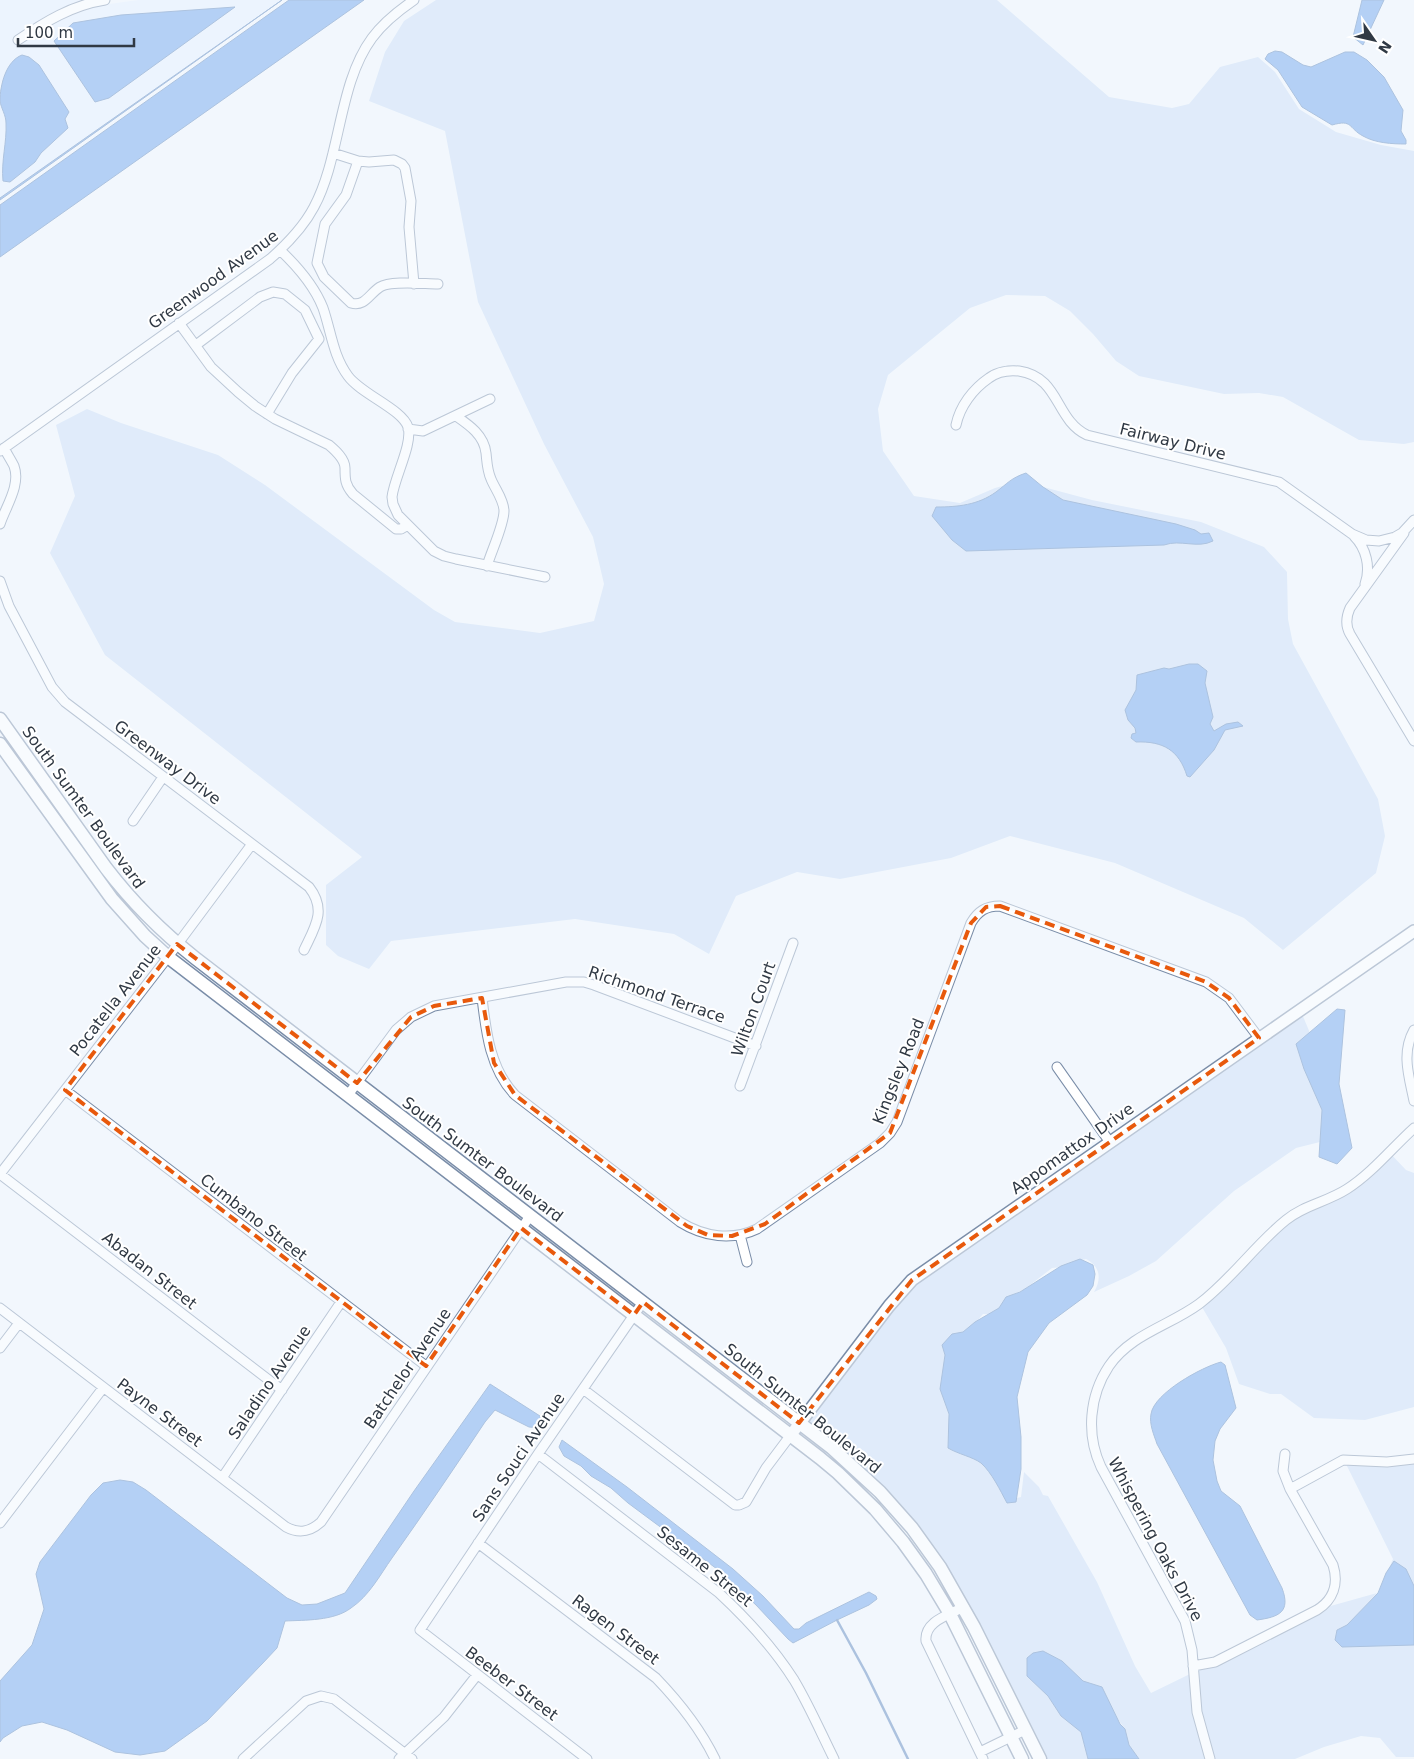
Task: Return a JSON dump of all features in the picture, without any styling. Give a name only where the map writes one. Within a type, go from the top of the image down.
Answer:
[{"type":"main road","name":"South Sumter Boulevard","points":[[0,719],[122,889],[177,944],[855,1467],[897,1511],[940,1567],[964,1607],[1040,1759]]},
{"type":"main road","name":"South Sumter Boulevard","points":[[0,744],[112,900],[141,932],[168,956],[838,1473],[875,1509],[913,1555],[936,1590],[950,1614],[1022,1759]]},
{"type":"street","points":[[18,40],[68,10],[105,0]]},
{"type":"street","name":"Greenwood Avenue","points":[[2,449],[270,259],[297,233],[313,209],[323,186],[352,78],[364,50],[389,18],[414,0]]},
{"type":"street","points":[[333,153],[358,161],[394,160],[405,168],[411,201],[409,227],[414,284]]},
{"type":"street","points":[[358,161],[346,195],[328,220],[324,230],[317,263],[324,277],[351,303],[356,305],[363,303],[379,288],[384,286],[438,284]]},
{"type":"street","points":[[280,250],[304,276],[316,293],[323,309],[337,356],[344,370],[358,387],[401,416],[408,429],[408,440],[392,497],[396,511],[429,547],[444,556],[545,577]]},
{"type":"street","points":[[316,293],[330,284]]},
{"type":"street","points":[[196,345],[260,297],[273,292],[286,294],[305,310],[319,339],[292,373],[267,414]]},
{"type":"street","points":[[309,318],[323,309]]},
{"type":"street","points":[[179,323],[211,368],[238,392],[267,414],[290,428],[335,450],[344,464],[344,478],[349,490],[353,494],[396,528],[408,525]]},
{"type":"street","name":"Fairway Drive","points":[[956,425],[960,411],[966,401],[987,379],[1006,371],[1027,373],[1034,375],[1046,384],[1081,433],[1279,482],[1352,534],[1366,540],[1387,539],[1402,533],[1413,522]]},
{"type":"street","points":[[408,429],[423,431],[490,399]]},
{"type":"street","points":[[456,416],[476,430],[484,444],[489,474],[503,505],[504,517],[486,566]]},
{"type":"street","points":[[0,524],[16,480],[14,466],[2,449]]},
{"type":"street","points":[[1413,522],[1347,614],[1347,630],[1414,741]]},
{"type":"street","points":[[1352,534],[1362,547],[1368,566],[1367,578],[1360,594]]},
{"type":"street","name":"Greenway Drive","points":[[0,581],[9,606],[52,687],[61,698],[305,884],[314,893],[318,905],[318,919],[304,950]]},
{"type":"street","points":[[133,820],[163,777]]},
{"type":"street","name":"Pocatella Avenue","points":[[0,1174],[252,844]]},
{"type":"street","name":"Kingsley Road","points":[[482,998],[494,1063],[502,1080],[515,1095],[687,1226],[708,1234],[723,1236],[749,1233],[765,1224],[880,1143],[890,1133],[897,1122],[971,923],[975,916],[986,907],[1000,906],[1206,982],[1229,998],[1259,1038]]},
{"type":"street","name":"Appomattox Drive","points":[[790,1436],[889,1306],[912,1280],[1109,1141],[1414,931]]},
{"type":"street","name":"Wilton Court","points":[[740,1086],[793,943]]},
{"type":"street","name":"Richmond Terrace","points":[[348,1095],[396,1030],[411,1017],[434,1006],[566,982],[584,982],[756,1046]]},
{"type":"street","points":[[1414,1030],[1408,1045],[1406,1059],[1414,1101]]},
{"type":"street","points":[[1057,1067],[1109,1141]]},
{"type":"street","name":"Cumbano Street","points":[[65,1090],[426,1366]]},
{"type":"street","name":"Whispering Oaks Drive","points":[[1210,1759],[1197,1712],[1190,1636],[1181,1613],[1097,1459],[1092,1436],[1092,1416],[1100,1384],[1114,1360],[1134,1342],[1152,1330],[1184,1314],[1201,1302],[1287,1219],[1298,1211],[1340,1193],[1352,1185],[1414,1128]]},
{"type":"street","name":"Abadan Street","points":[[0,1174],[282,1390]]},
{"type":"street","name":"Batchelor Avenue","points":[[305,1531],[316,1527],[321,1522],[530,1216]]},
{"type":"street","points":[[740,1235],[747,1262]]},
{"type":"street","name":"Saladino Avenue","points":[[222,1478],[341,1302]]},
{"type":"street","name":"Sans Souci Avenue","points":[[420,1630],[643,1302]]},
{"type":"street","name":"Payne Street","points":[[0,1308],[286,1527],[291,1530],[305,1531]]},
{"type":"street","points":[[0,1348],[19,1323]]},
{"type":"street","points":[[0,1523],[103,1388]]},
{"type":"street","points":[[583,1389],[736,1505],[743,1504],[748,1499],[766,1468],[790,1436]]},
{"type":"street","name":"Sesame Street","points":[[538,1454],[719,1593],[742,1615],[768,1644],[794,1681],[834,1759]]},
{"type":"street","points":[[1193,1666],[1215,1662],[1316,1610],[1326,1603],[1332,1595],[1336,1578],[1333,1565],[1290,1489],[1283,1470],[1285,1454]]},
{"type":"street","points":[[1290,1489],[1343,1460],[1387,1462],[1414,1459]]},
{"type":"street","name":"Ragen Street","points":[[478,1543],[656,1678],[690,1717],[715,1759]]},
{"type":"street","points":[[964,1607],[930,1627],[926,1633],[926,1641],[982,1756],[1025,1730]]},
{"type":"street","name":"Beeber Street","points":[[420,1630],[587,1759]]},
{"type":"street","points":[[243,1759],[306,1701],[321,1696],[334,1699],[405,1757],[444,1717],[477,1675]]},
{"type":"highlighted area","points":[[1000,906],[1206,982],[1229,998],[1259,1038],[912,1280],[799,1423],[643,1302],[634,1315],[521,1228],[426,1366],[65,1090],[177,944],[357,1083],[411,1017],[434,1006],[482,998],[494,1063],[515,1095],[687,1226],[708,1235],[732,1236],[765,1224],[890,1133],[971,923],[986,907]]},
{"type":"shaded area","points":[[0,0],[85,0],[40,20],[12,38],[17,45],[70,14],[94,6],[138,0],[282,0],[0,198],[0,102],[7,121],[2,170],[3,180],[10,182],[67,128],[39,65],[11,65],[0,84]],"holes":[[[233,7],[95,102],[54,41],[73,23],[121,15]]]},
{"type":"shaded area","points":[[436,0],[997,0],[1109,97],[1172,108],[1189,104],[1220,67],[1258,57],[1275,72],[1299,109],[1336,132],[1381,145],[1414,151],[1414,442],[1404,444],[1359,440],[1283,397],[1259,393],[1224,394],[1139,376],[1116,361],[1070,311],[1045,296],[1006,295],[970,308],[888,375],[878,409],[883,451],[914,496],[960,503],[995,488],[1021,481],[1092,500],[1201,522],[1264,547],[1287,572],[1288,619],[1293,644],[1378,799],[1385,836],[1376,873],[1283,950],[1244,918],[1115,863],[1010,836],[951,858],[840,879],[797,872],[736,896],[709,954],[674,934],[575,919],[391,941],[369,969],[338,956],[326,945],[326,885],[362,857],[105,655],[50,553],[75,496],[56,425],[87,409],[121,423],[218,455],[265,485],[434,610],[455,622],[540,633],[594,621],[604,584],[593,537],[544,444],[478,302],[445,131],[369,101],[385,52],[404,21]]},
{"type":"shaded area","points":[[1302,1014],[1310,1033],[1296,1044],[1322,1110],[1320,1142],[1296,1148],[1234,1191],[1156,1261],[1129,1276],[1094,1292],[1099,1278],[1094,1265],[1086,1259],[1069,1263],[1062,1267],[1052,1268],[1025,1289],[1008,1297],[996,1314],[983,1314],[968,1332],[948,1409],[951,1442],[972,1453],[1013,1499],[1021,1497],[1024,1472],[1039,1487],[1043,1495],[1048,1496],[1097,1582],[1135,1666],[1151,1693],[1327,1607],[1377,1593],[1354,1618],[1376,1598],[1393,1559],[1346,1464],[1414,1462],[1414,1757],[1396,1757],[1380,1738],[1361,1736],[1324,1747],[1295,1759],[1139,1759],[1129,1745],[1125,1729],[1091,1683],[1083,1682],[1062,1661],[1043,1651],[1028,1676],[1048,1696],[1061,1716],[1082,1732],[1088,1759],[1044,1759],[944,1565],[805,1422],[893,1309],[916,1283]]},
{"type":"shaded area","points":[[1389,1152],[1406,1170],[1414,1173],[1414,1407],[1365,1420],[1314,1418],[1281,1394],[1270,1394],[1239,1384],[1226,1348],[1199,1302],[1288,1219],[1345,1190]]},
{"type":"water","points":[[282,0],[0,200],[0,198]]},
{"type":"water","points":[[289,0],[364,0],[0,257],[0,205]]},
{"type":"water","points":[[1362,0],[1384,0],[1363,45],[1353,37]]},
{"type":"water","points":[[235,7],[109,98],[95,102],[54,41],[73,23],[121,15]]},
{"type":"water","points":[[1275,51],[1282,52],[1303,65],[1311,67],[1345,52],[1354,52],[1367,60],[1384,77],[1403,110],[1401,131],[1406,144],[1378,142],[1358,133],[1350,125],[1339,123],[1332,125],[1302,107],[1278,70],[1265,59],[1268,54]]},
{"type":"water","points":[[22,55],[29,57],[39,65],[69,112],[65,119],[68,128],[41,153],[35,162],[10,182],[3,181],[6,123],[0,95],[8,68],[16,58]]},
{"type":"water","points":[[1026,473],[1063,500],[1176,524],[1201,534],[1209,533],[1213,541],[1201,544],[1170,543],[1164,545],[966,551],[952,540],[932,516],[936,507],[960,506],[982,500],[1013,479]]},
{"type":"water","points":[[1189,664],[1198,664],[1207,671],[1205,683],[1213,717],[1210,724],[1214,731],[1226,724],[1238,722],[1243,726],[1225,730],[1214,750],[1190,777],[1187,776],[1184,767],[1169,749],[1154,743],[1136,742],[1131,738],[1132,734],[1136,733],[1135,728],[1128,720],[1125,710],[1136,690],[1137,675]]},
{"type":"water","points":[[1337,1009],[1345,1010],[1339,1084],[1352,1148],[1337,1164],[1319,1157],[1322,1110],[1304,1069],[1296,1044]]},
{"type":"water","points":[[1080,1259],[1093,1265],[1095,1274],[1093,1286],[1087,1295],[1049,1323],[1028,1352],[1017,1397],[1021,1437],[1021,1469],[1016,1502],[1007,1503],[992,1477],[981,1463],[948,1448],[949,1414],[940,1389],[945,1355],[942,1345],[952,1334],[963,1332],[975,1322],[999,1308],[1006,1297],[1020,1292],[1061,1266]]},
{"type":"water","points":[[1221,1362],[1225,1365],[1236,1408],[1220,1429],[1215,1441],[1213,1460],[1217,1481],[1221,1491],[1240,1506],[1282,1588],[1285,1603],[1284,1608],[1277,1615],[1257,1620],[1250,1615],[1157,1444],[1151,1422],[1154,1406],[1169,1390],[1202,1369]]},
{"type":"water","points":[[490,1384],[540,1416],[542,1428],[529,1427],[495,1410],[363,1598],[344,1612],[328,1618],[285,1621],[277,1648],[207,1721],[165,1751],[140,1755],[115,1752],[67,1730],[42,1722],[22,1726],[0,1742],[0,1681],[32,1645],[44,1609],[36,1574],[40,1562],[91,1495],[103,1483],[120,1480],[133,1482],[287,1598],[302,1605],[317,1604],[345,1593]]},
{"type":"water","points":[[562,1440],[627,1487],[733,1569],[763,1596],[794,1629],[799,1629],[806,1623],[869,1592],[876,1596],[877,1599],[869,1605],[793,1643],[717,1569],[628,1503],[611,1488],[564,1456],[559,1447]]},
{"type":"water","points":[[1394,1561],[1406,1569],[1414,1586],[1414,1645],[1342,1647],[1335,1640],[1337,1630],[1347,1625],[1378,1593],[1386,1573]]},
{"type":"water","points":[[1043,1651],[1062,1661],[1083,1681],[1102,1687],[1120,1724],[1125,1729],[1129,1745],[1139,1759],[1088,1759],[1081,1732],[1061,1716],[1048,1696],[1027,1676],[1027,1658],[1033,1653]]},
{"type":"waterway","points":[[837,1620],[866,1673],[908,1759]]}]
